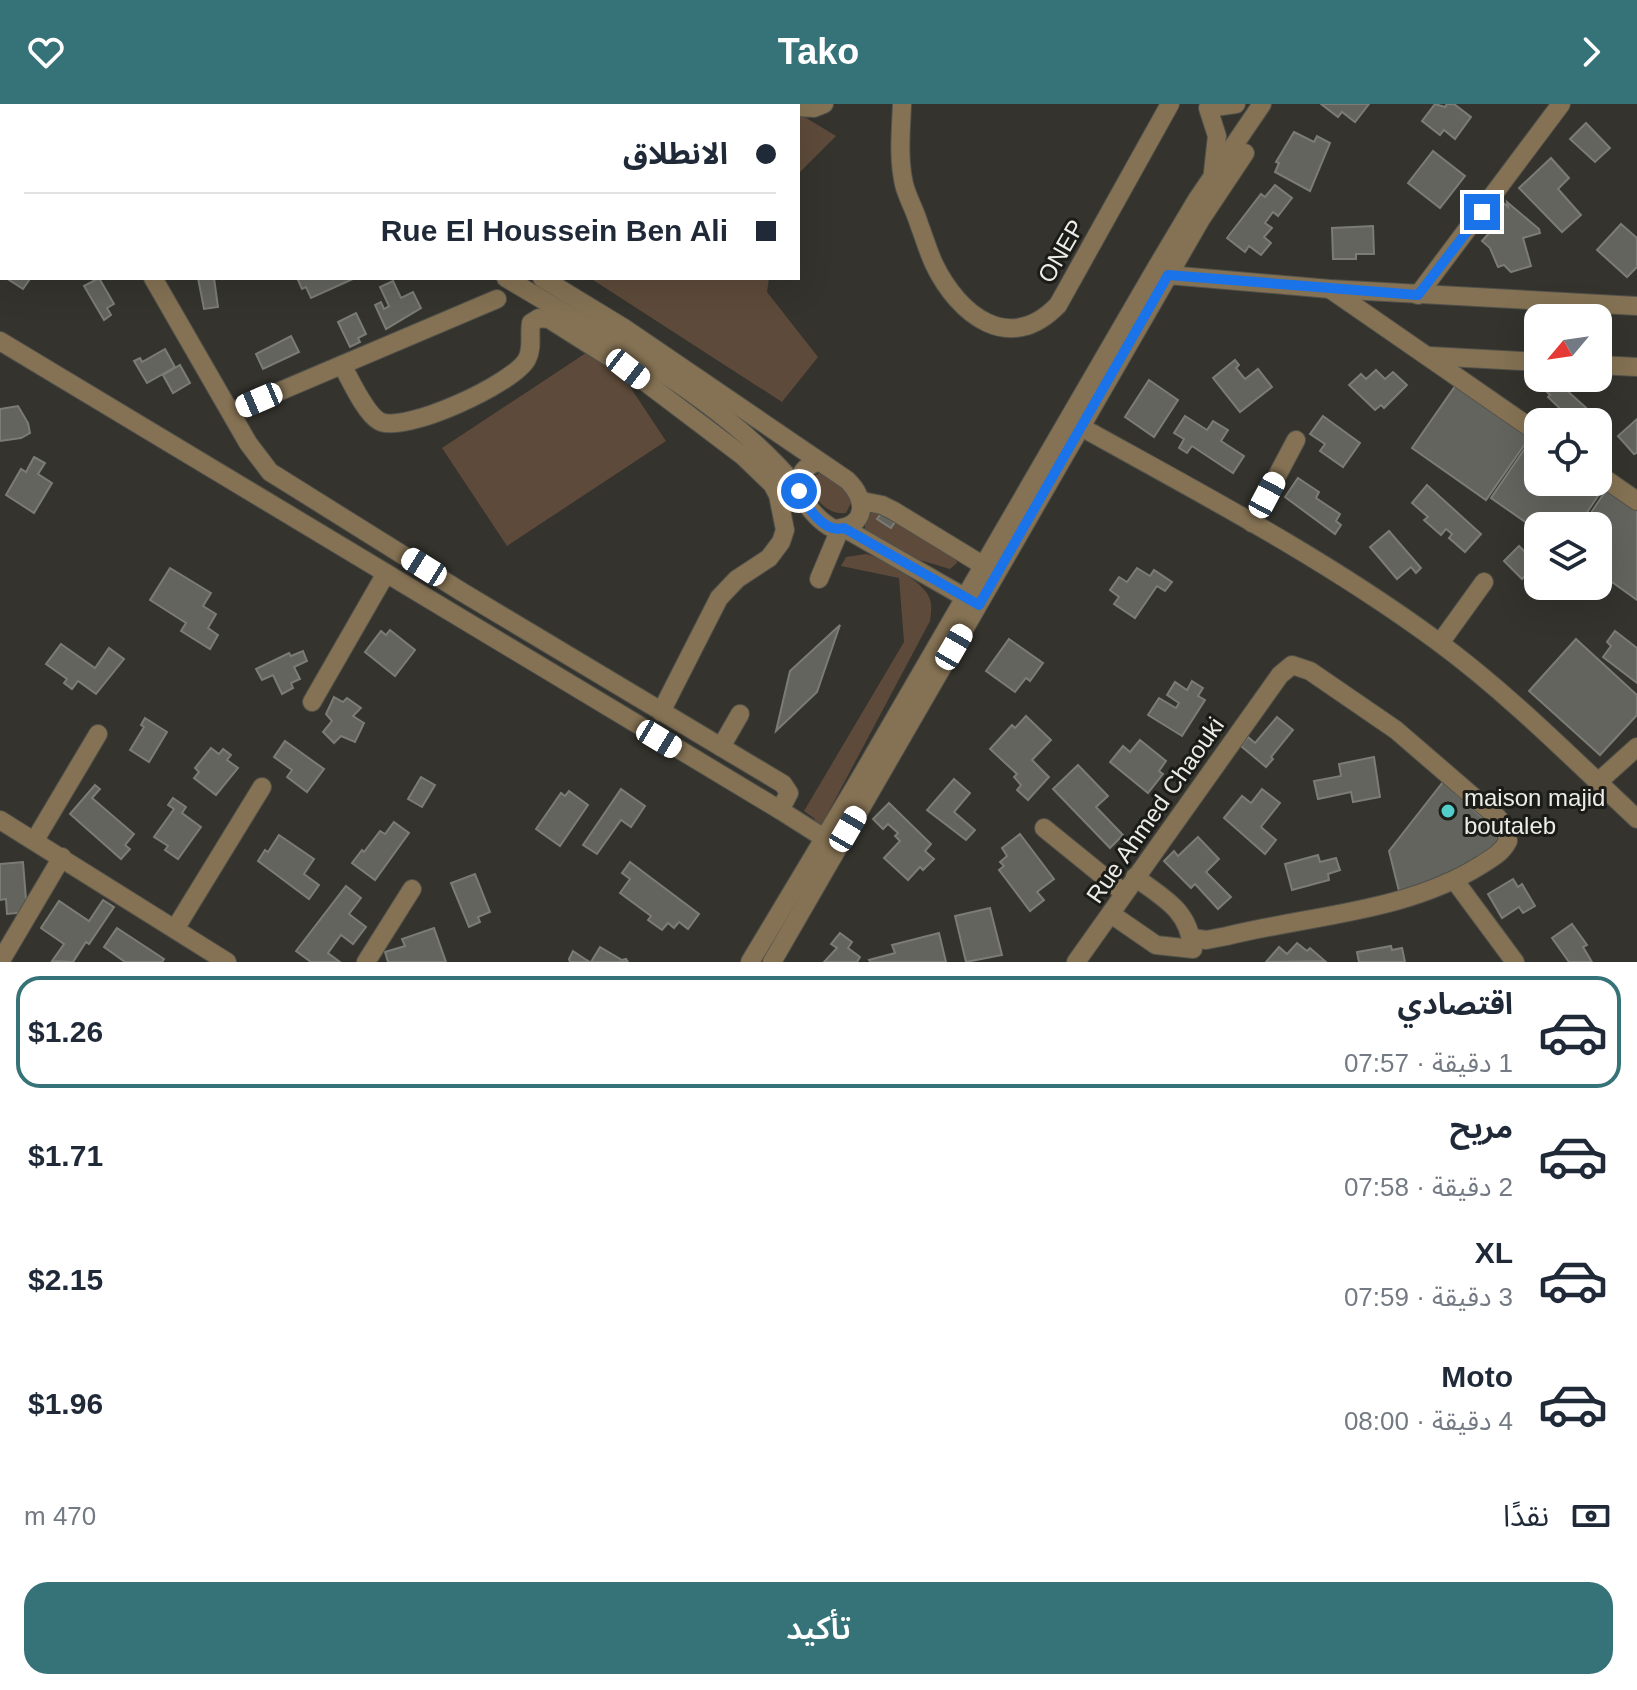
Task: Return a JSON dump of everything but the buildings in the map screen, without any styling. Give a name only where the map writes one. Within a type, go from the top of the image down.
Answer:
[{"type":"street","points":[[800,106],[814,108],[824,104]]},
{"type":"street","name":"ONEP","points":[[902,104],[900,151],[905,188],[936,268],[970,311],[986,324],[1006,329],[1039,321],[1058,305],[1170,104]]},
{"type":"street","points":[[1204,106],[1236,104]]},
{"type":"street","points":[[1162,272],[1201,219],[1249,135],[1262,104]]},
{"type":"street","points":[[761,960],[1075,424],[1212,178],[1276,104]]},
{"type":"street","points":[[1418,295],[1561,104]]},
{"type":"street","points":[[1204,106],[1249,135]]},
{"type":"street","points":[[1204,106],[1217,136],[1212,178]]},
{"type":"street","points":[[1162,272],[1330,289],[1637,306]]},
{"type":"street","points":[[159,280],[256,457],[270,472],[787,787],[789,793],[780,810]]},
{"type":"street","points":[[509,280],[613,343],[731,422],[799,490],[821,521],[831,528],[842,528],[972,601]]},
{"type":"street","points":[[545,280],[624,328],[828,467],[851,484],[862,501],[894,511],[990,570]]},
{"type":"street","points":[[1330,289],[1524,423]]},
{"type":"street","points":[[231,412],[497,299]]},
{"type":"street","points":[[342,365],[379,422],[395,424],[425,418],[477,395],[518,370],[527,359],[531,323],[539,318],[549,319],[628,369],[743,456],[772,484],[778,495],[785,530],[781,542],[769,558],[731,584],[719,598],[661,712]]},
{"type":"street","points":[[0,341],[830,843]]},
{"type":"street","points":[[1427,356],[1524,361]]},
{"type":"street","points":[[1612,366],[1637,367]]},
{"type":"street","points":[[1075,424],[1252,523],[1358,587],[1440,643],[1506,698],[1637,819]]},
{"type":"street","points":[[1252,523],[1296,440]]},
{"type":"street","points":[[799,490],[802,473],[810,464],[817,462]]},
{"type":"street","points":[[1612,484],[1637,501]]},
{"type":"street","points":[[819,579],[842,528],[858,517],[862,501]]},
{"type":"street","points":[[312,702],[385,575]]},
{"type":"street","points":[[1440,643],[1484,582]]},
{"type":"street","name":"Rue Ahmed Chaouki","points":[[1076,962],[1273,685],[1292,665],[1310,671],[1396,730],[1498,818],[1507,833],[1505,847],[1455,881]]},
{"type":"street","points":[[721,747],[740,714]]},
{"type":"street","points":[[35,840],[98,734]]},
{"type":"street","points":[[1598,782],[1637,747]]},
{"type":"street","points":[[175,929],[262,787]]},
{"type":"street","points":[[0,820],[227,962]]},
{"type":"street","points":[[1044,828],[1130,885],[1179,912],[1190,928],[1192,944],[1207,962]]},
{"type":"street","points":[[0,962],[62,857]]},
{"type":"street","points":[[1111,914],[1156,945],[1175,949],[1382,904],[1455,881],[1515,962]]},
{"type":"street","points":[[366,962],[412,889]]},
{"type":"shaded area","points":[[800,114],[836,136],[800,172]]},
{"type":"shaded area","points":[[593,280],[769,280],[767,292],[818,357],[782,402]]},
{"type":"shaded area","points":[[601,343],[666,441],[507,546],[442,448]]},
{"type":"shaded area","points":[[825,472],[847,492],[851,503],[846,513],[826,508],[816,498],[811,478]]},
{"type":"shaded area","points":[[872,511],[882,512],[878,520],[891,528],[896,520],[956,558],[957,563],[950,569],[903,555],[865,530],[865,522]]},
{"type":"shaded area","points":[[866,554],[900,570],[924,589],[931,601],[930,621],[820,828],[813,823],[815,819],[804,811],[904,642],[899,578],[841,566],[846,557]]},
{"type":"place","name":"maison majid boutaleb","points":[[1448,811]]},
{"type":"route","points":[[799,491],[812,512],[828,527],[836,530],[844,528],[979,605],[1168,275],[1418,295],[1482,212]]}]
